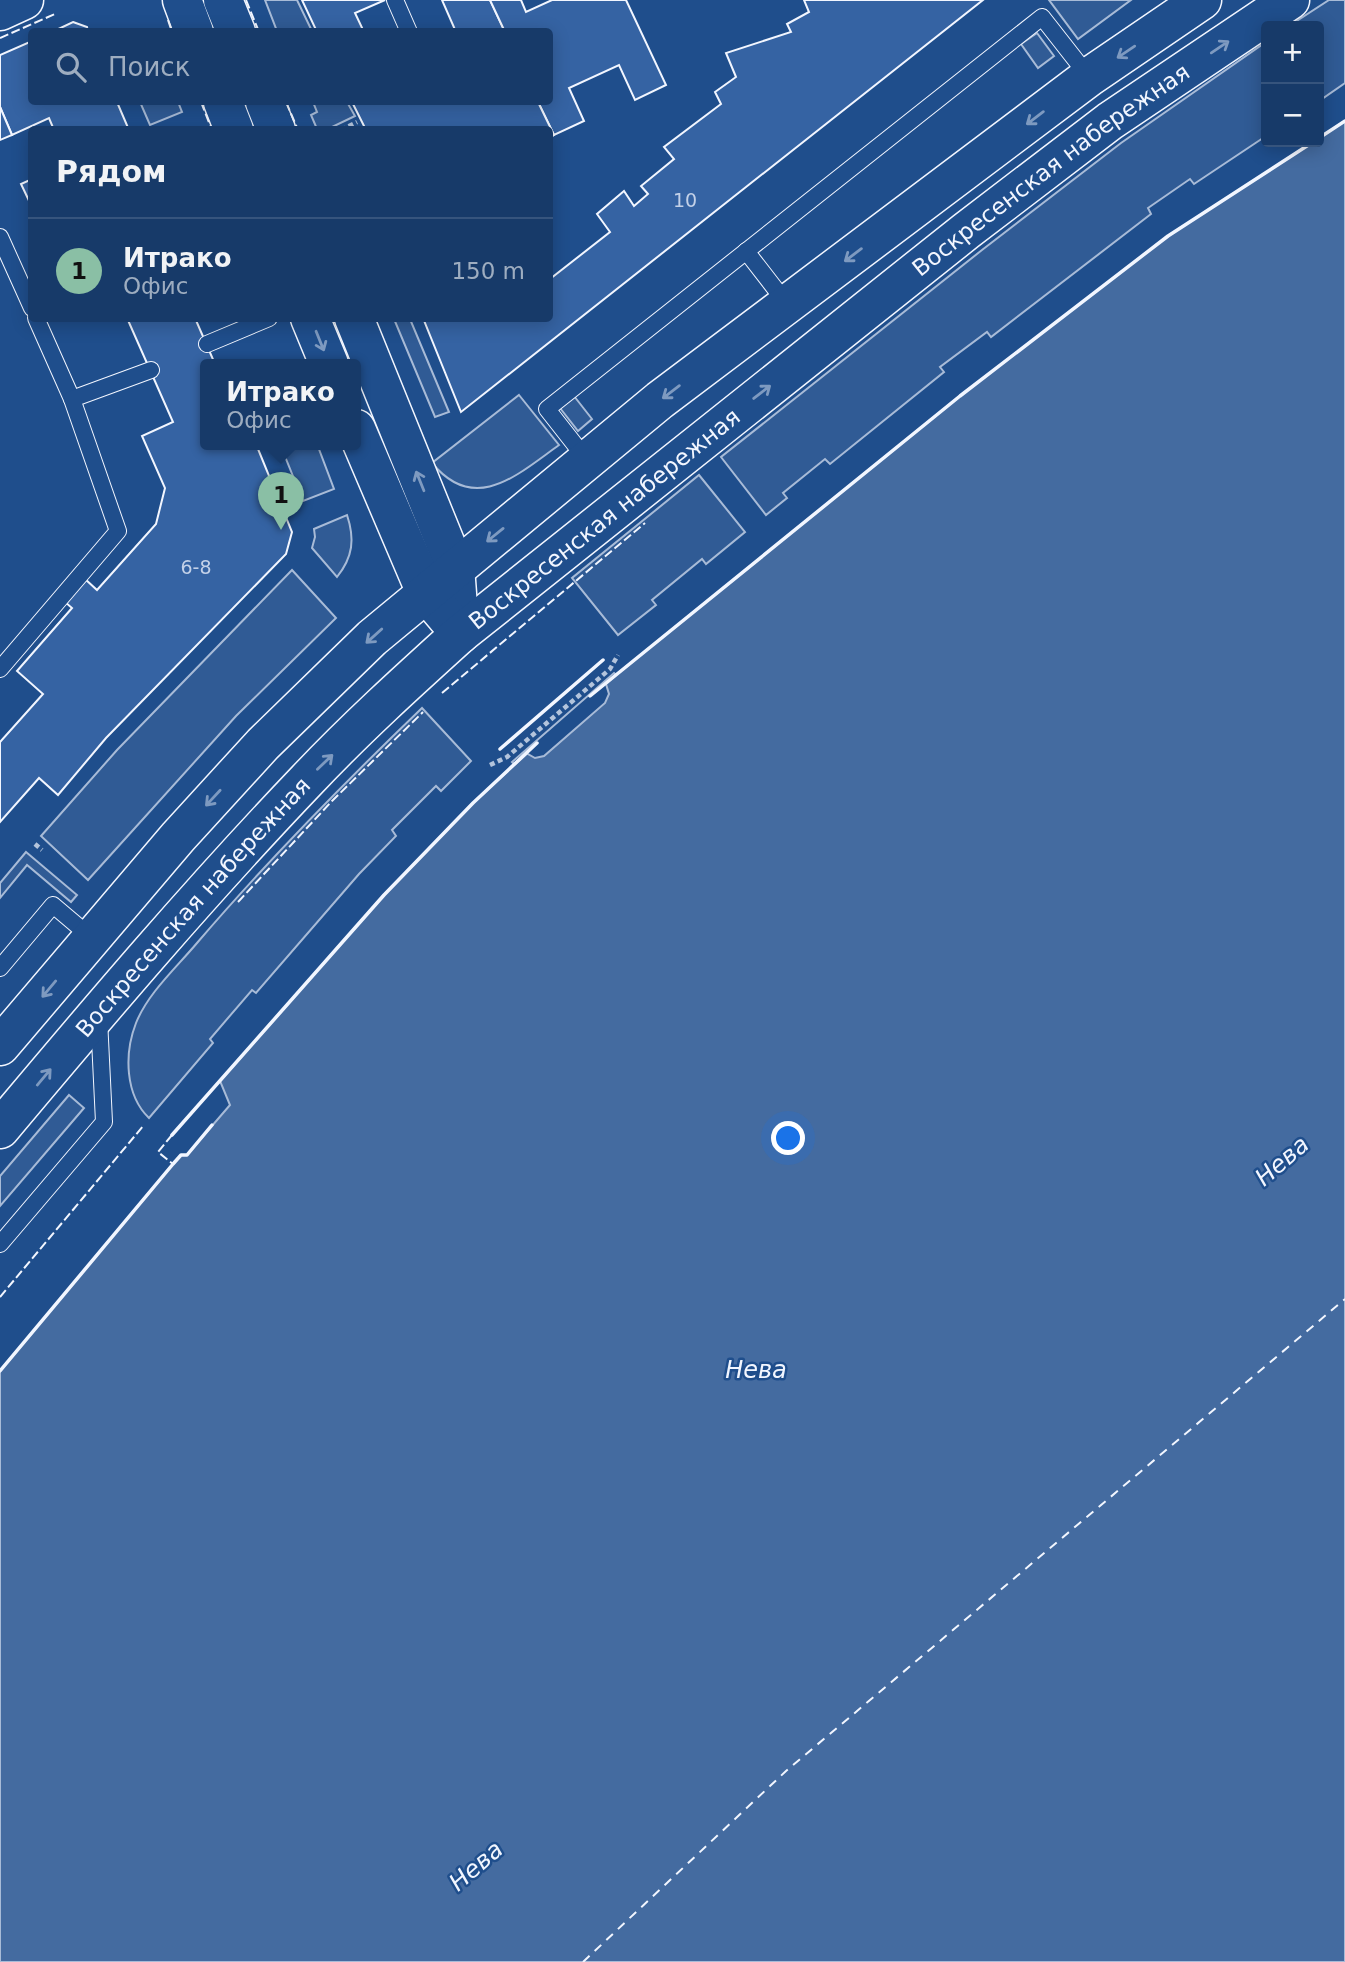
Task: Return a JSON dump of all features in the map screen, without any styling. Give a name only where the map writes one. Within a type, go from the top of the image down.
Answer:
[{"type":"main road","points":[[0,11],[24,0]]},
{"type":"main road","points":[[182,0],[192,28]]},
{"type":"main road","points":[[223,0],[234,28]]},
{"type":"main road","points":[[2,1041],[178,837],[263,744],[372,638],[660,400],[1089,77],[1202,0]]},
{"type":"main road","name":"Воскресенская набережная","points":[[0,1129],[98,1012],[307,779],[460,634],[694,445],[1021,188],[1110,121],[1290,0]]},
{"type":"main road","points":[[224,105],[232,126]]},
{"type":"main road","points":[[266,105],[274,126]]},
{"type":"main road","points":[[312,322],[327,359]]},
{"type":"main road","points":[[356,322],[455,567],[460,634]]},
{"type":"main road","points":[[361,441],[426,593],[460,634]]},
{"type":"lane","points":[[395,0],[407,28]]},
{"type":"lane","points":[[587,460],[547,409],[1042,16],[1089,77]]},
{"type":"lane","points":[[0,237],[28,299]]},
{"type":"lane","points":[[746,251],[787,304]]},
{"type":"lane","points":[[0,669],[118,531],[72,399],[38,322]]},
{"type":"lane","points":[[207,344],[259,322]]},
{"type":"lane","points":[[72,399],[151,370]]},
{"type":"lane","points":[[0,968],[53,905],[92,938]]},
{"type":"lane","points":[[0,1244],[104,1122],[98,1012]]},
{"type":"path","points":[[349,126],[357,122]]},
{"type":"path","points":[[490,765],[507,757],[610,669],[618,655]]},
{"type":"path","points":[[35,844],[42,850]]},
{"type":"shaded area","points":[[265,0],[297,0],[311,28],[276,28]]},
{"type":"shaded area","points":[[1049,0],[1131,0],[1078,39]]},
{"type":"shaded area","points":[[1329,0],[1345,0],[1345,83],[1324,98],[1324,21],[1297,21]]},
{"type":"shaded area","points":[[1037,33],[1054,56],[1038,68],[1021,44]]},
{"type":"shaded area","points":[[1261,45],[1261,139],[1194,184],[1190,179],[1148,208],[1151,214],[991,337],[987,332],[940,367],[944,372],[830,464],[825,459],[783,493],[787,498],[766,515],[721,457],[1121,143]]},
{"type":"shaded area","points":[[141,105],[179,105],[182,112],[150,125]]},
{"type":"shaded area","points":[[314,105],[349,105],[355,116],[334,126],[316,126],[311,115],[317,112]]},
{"type":"shaded area","points":[[395,322],[411,322],[449,412],[435,417]]},
{"type":"shaded area","points":[[519,395],[559,445],[512,478],[480,488],[464,486],[448,478],[432,463]]},
{"type":"shaded area","points":[[574,396],[592,419],[578,431],[560,408]]},
{"type":"shaded area","points":[[282,450],[319,450],[334,489],[303,501]]},
{"type":"shaded area","points":[[699,475],[745,532],[706,564],[702,559],[652,600],[656,605],[618,635],[572,578]]},
{"type":"shaded area","points":[[347,515],[351,548],[337,577],[312,548],[314,529]]},
{"type":"shaded area","points":[[292,570],[336,618],[236,716],[88,880],[41,836],[117,750]]},
{"type":"shaded area","points":[[422,708],[471,761],[441,791],[436,786],[392,830],[396,836],[359,874],[256,993],[252,990],[210,1039],[213,1043],[149,1118],[135,1098],[129,1074],[132,1035],[148,1001],[279,852]]},
{"type":"shaded area","points":[[26,852],[77,895],[71,902],[27,865],[0,898],[0,883]]},
{"type":"shaded area","points":[[69,1095],[84,1108],[0,1206],[0,1176]]},
{"type":"water","name":"Нева","points":[[1345,121],[1345,1962],[0,1962],[0,1371],[173,1164],[181,1155],[187,1155],[230,1105],[220,1081],[384,895],[473,803],[590,696],[960,396],[1168,236],[1305,147],[1324,147],[1324,135]]},
{"type":"pier","points":[[614,673],[616,675],[606,684],[609,694],[605,703],[544,756],[535,758],[526,753],[514,764],[512,762]]},
{"type":"building","points":[[302,0],[385,0],[355,13],[362,28],[315,28]]},
{"type":"building","points":[[442,0],[490,0],[503,28],[454,28]]},
{"type":"building","points":[[490,0],[521,0],[526,12],[552,0],[626,0],[666,85],[635,100],[619,65],[569,88],[584,121],[554,135],[553,126],[550,126],[539,105],[553,105],[553,28],[503,28]]},
{"type":"building","points":[[804,0],[983,0],[461,412],[425,322],[553,322],[553,277],[610,232],[597,214],[624,191],[634,206],[648,194],[641,186],[674,159],[664,147],[721,104],[715,92],[736,77],[726,53],[791,32],[787,24],[809,12]]},
{"type":"building","points":[[73,22],[87,28],[60,28]]},
{"type":"building","points":[[28,43],[28,105],[118,105],[127,126],[52,126],[49,118],[12,135],[0,107],[0,55]]},
{"type":"building","points":[[354,105],[539,105],[550,126],[364,126]]},
{"type":"building","points":[[0,107],[12,135],[0,140]]},
{"type":"building","points":[[28,181],[28,199],[21,184]]},
{"type":"building","points":[[129,322],[197,322],[213,359],[200,359],[200,450],[258,450],[292,532],[286,554],[106,738],[58,795],[39,778],[0,822],[0,742],[43,694],[17,671],[72,608],[65,602],[85,579],[97,590],[156,524],[165,488],[142,436],[173,422]]},
{"type":"ferry route","points":[[583,1962],[786,1771],[1345,1299]]},
{"type":"fence","points":[[246,0],[257,28]]},
{"type":"fence","points":[[0,38],[55,14]]},
{"type":"fence","points":[[168,20],[171,28]]},
{"type":"fence","points":[[202,105],[210,126]]},
{"type":"fence","points":[[287,105],[296,126]]},
{"type":"fence","points":[[442,693],[645,523]]},
{"type":"fence","points":[[238,902],[332,801],[423,712]]},
{"type":"fence","points":[[0,1297],[144,1125]]},
{"type":"fence","points":[[172,1135],[158,1152],[173,1164]]},
{"type":"wall","points":[[1324,135],[1345,121]]},
{"type":"wall","points":[[590,696],[960,396],[1168,236],[1305,147]]},
{"type":"wall","points":[[500,749],[603,660]]},
{"type":"wall","points":[[172,1135],[384,895],[473,803],[537,743]]},
{"type":"wall","points":[[0,1371],[173,1164],[181,1155],[187,1155],[212,1125]]},
{"type":"place","name":"Итрако","points":[[281,530]]}]
